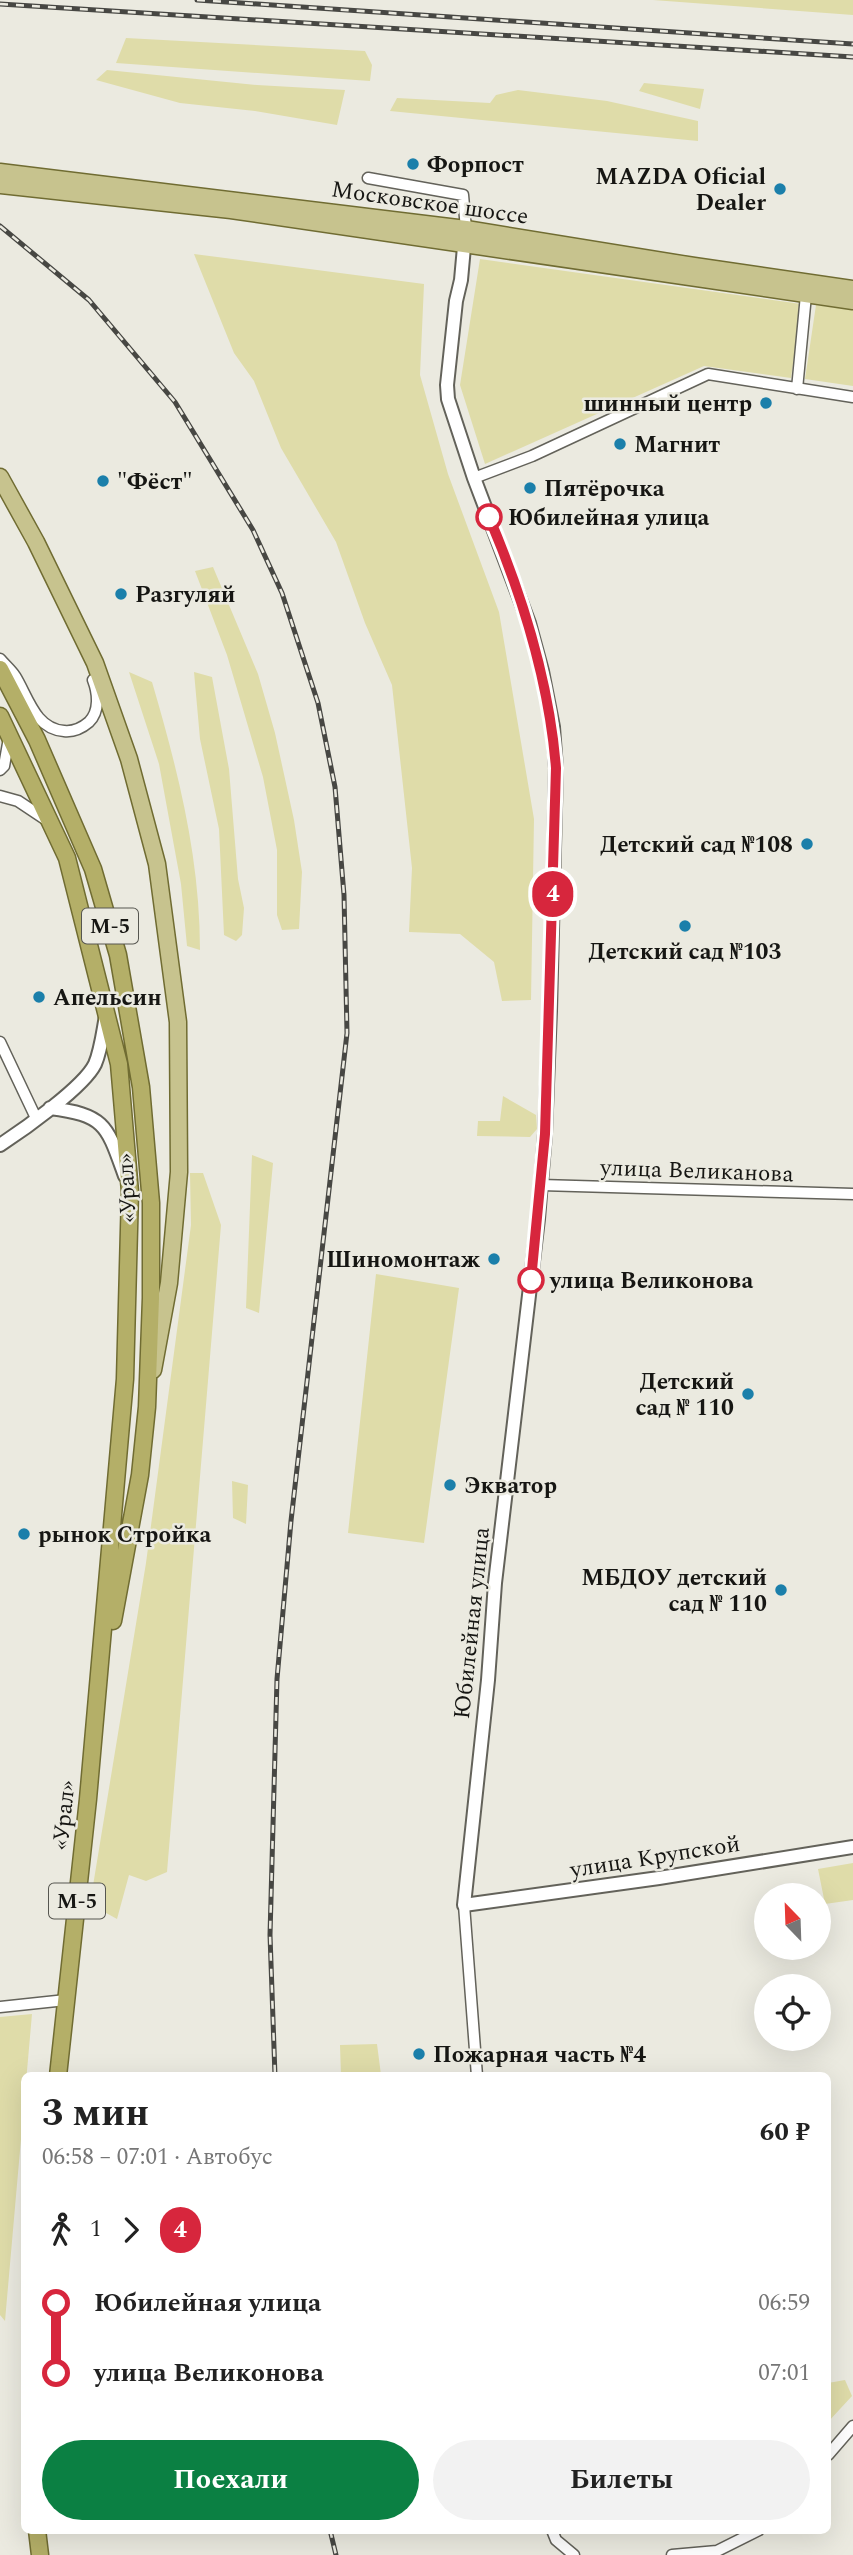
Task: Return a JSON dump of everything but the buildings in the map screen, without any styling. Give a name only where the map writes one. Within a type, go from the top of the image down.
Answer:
[{"type":"highway","name":"«Урал»","points":[[0,669],[37,740],[93,869],[118,955],[141,1087],[151,1203],[147,1407],[140,1475],[94,1727]]},
{"type":"highway","name":"«Урал»","points":[[0,716],[66,858],[119,1064],[130,1192],[125,1379],[94,1727],[58,2072]]},
{"type":"highway","points":[[37,2534],[40,2555]]},
{"type":"main road","name":"Московское шоссе","points":[[0,172],[853,289]]},
{"type":"main road","name":"Московское шоссе","points":[[0,185],[465,236],[690,279],[853,301]]},
{"type":"main road","points":[[0,477],[36,542],[95,663],[129,759],[157,864],[178,1023],[179,1172],[169,1283],[147,1407]]},
{"type":"street","points":[[368,178],[463,195],[465,236]]},
{"type":"street","name":"Юбилейная улица","points":[[465,236],[447,385],[448,400],[474,478],[529,623],[553,727],[556,768],[551,998],[541,1185],[497,1569],[464,1905],[477,2072]]},
{"type":"street","points":[[797,389],[806,295]]},
{"type":"street","points":[[474,478],[532,456],[708,374],[853,397]]},
{"type":"street","points":[[0,659],[13,674],[45,725],[68,732],[82,728],[93,718],[97,705],[97,689],[85,645]]},
{"type":"street","points":[[0,770],[4,766],[10,734]]},
{"type":"street","points":[[0,796],[18,801],[48,821]]},
{"type":"street","points":[[0,1145],[84,1079],[95,1065],[107,1013]]},
{"type":"street","points":[[0,1042],[36,1118]]},
{"type":"street","points":[[50,1108],[85,1114],[99,1121],[110,1133],[130,1192]]},
{"type":"street","name":"улица Великанова","points":[[541,1185],[853,1194]]},
{"type":"street","name":"улица Крупской","points":[[464,1905],[853,1847]]},
{"type":"street","points":[[0,2007],[66,2000]]},
{"type":"street","points":[[831,2452],[853,2426]]},
{"type":"street","points":[[554,2534],[556,2540],[574,2555]]},
{"type":"street","points":[[672,2555],[717,2551],[751,2534]]},
{"type":"shaded area","points":[[653,0],[853,0],[853,15]]},
{"type":"shaded area","points":[[126,38],[365,51],[372,65],[370,81],[116,63]]},
{"type":"shaded area","points":[[107,70],[257,85],[345,90],[337,125],[255,111],[180,103],[96,80]]},
{"type":"shaded area","points":[[644,83],[704,89],[700,109],[639,91]]},
{"type":"shaded area","points":[[518,90],[607,101],[698,121],[698,141],[390,111],[397,98],[490,103],[496,95]]},
{"type":"shaded area","points":[[194,254],[424,284],[420,375],[448,474],[499,612],[534,819],[531,1000],[502,1001],[494,962],[460,934],[409,932],[412,868],[392,685],[365,623],[336,542],[281,448],[254,381],[234,353]]},
{"type":"shaded area","points":[[480,259],[801,304],[791,378],[704,366],[485,464],[460,385]]},
{"type":"shaded area","points":[[816,305],[853,310],[853,386],[805,379]]},
{"type":"shaded area","points":[[213,567],[258,674],[275,733],[302,872],[299,929],[282,930],[277,915],[277,850],[263,777],[227,655],[195,571]]},
{"type":"shaded area","points":[[129,672],[152,682],[170,748],[192,848],[200,950],[187,946],[181,884],[159,764]]},
{"type":"shaded area","points":[[194,672],[212,677],[229,769],[238,879],[244,908],[242,935],[236,941],[224,935],[219,829],[200,739]]},
{"type":"shaded area","points":[[503,1096],[536,1115],[537,1129],[530,1137],[477,1136],[478,1121],[500,1121]]},
{"type":"shaded area","points":[[252,1155],[273,1163],[259,1313],[246,1308]]},
{"type":"shaded area","points":[[190,1173],[203,1173],[221,1225],[167,1872],[146,1881],[129,1875],[117,1919],[90,1904],[146,1563],[191,1225]]},
{"type":"shaded area","points":[[376,1274],[459,1288],[424,1543],[348,1533]]},
{"type":"shaded area","points":[[232,1481],[248,1485],[246,1524],[233,1518]]},
{"type":"shaded area","points":[[853,1863],[853,1900],[831,1903],[831,1883],[821,1883],[818,1869]]},
{"type":"shaded area","points":[[32,2014],[27,2072],[21,2072],[21,2139],[5,2321],[0,2315],[0,2017]]},
{"type":"shaded area","points":[[377,2044],[381,2072],[341,2072],[340,2045]]},
{"type":"shaded area","points":[[845,2380],[852,2396],[831,2419],[831,2382]]},
{"type":"railway","points":[[197,0],[853,44]]},
{"type":"railway","points":[[0,4],[853,57]]},
{"type":"railway","points":[[0,226],[89,300],[175,402],[253,530],[282,593],[318,703],[335,787],[344,895],[347,1033],[291,1521],[277,1679],[270,1935],[275,2072]]},
{"type":"railway","points":[[331,2534],[336,2555]]},
{"type":"bus line","name":"4","points":[[489,517],[529,623],[542,671],[553,727],[556,768],[545,1134],[531,1280]]},
{"type":"place","name":"Форпост","points":[[413,164]]},
{"type":"place","name":"MAZDA Oficial Dealer","points":[[780,189]]},
{"type":"place","name":"шинный центр","points":[[766,403]]},
{"type":"place","name":"Магнит","points":[[620,444]]},
{"type":"place","name":"\"Фёст\"","points":[[103,481]]},
{"type":"place","name":"Пятёрочка","points":[[530,488]]},
{"type":"place","name":"Юбилейная улица","points":[[489,517]]},
{"type":"place","name":"Разгуляй","points":[[121,594]]},
{"type":"place","name":"Детский сад №108","points":[[807,844]]},
{"type":"place","name":"Детский сад №103","points":[[685,926]]},
{"type":"place","name":"Апельсин","points":[[39,997]]},
{"type":"place","name":"Шиномонтаж","points":[[494,1259]]},
{"type":"place","name":"улица Великонова","points":[[531,1280]]},
{"type":"place","name":"Детский сад № 110","points":[[748,1394]]},
{"type":"place","name":"Экватор","points":[[450,1485]]},
{"type":"place","name":"рынок Стройка","points":[[24,1534]]},
{"type":"place","name":"МБДОУ детский сад № 110","points":[[781,1590]]},
{"type":"place","name":"Пожарная часть №4","points":[[419,2054]]}]
